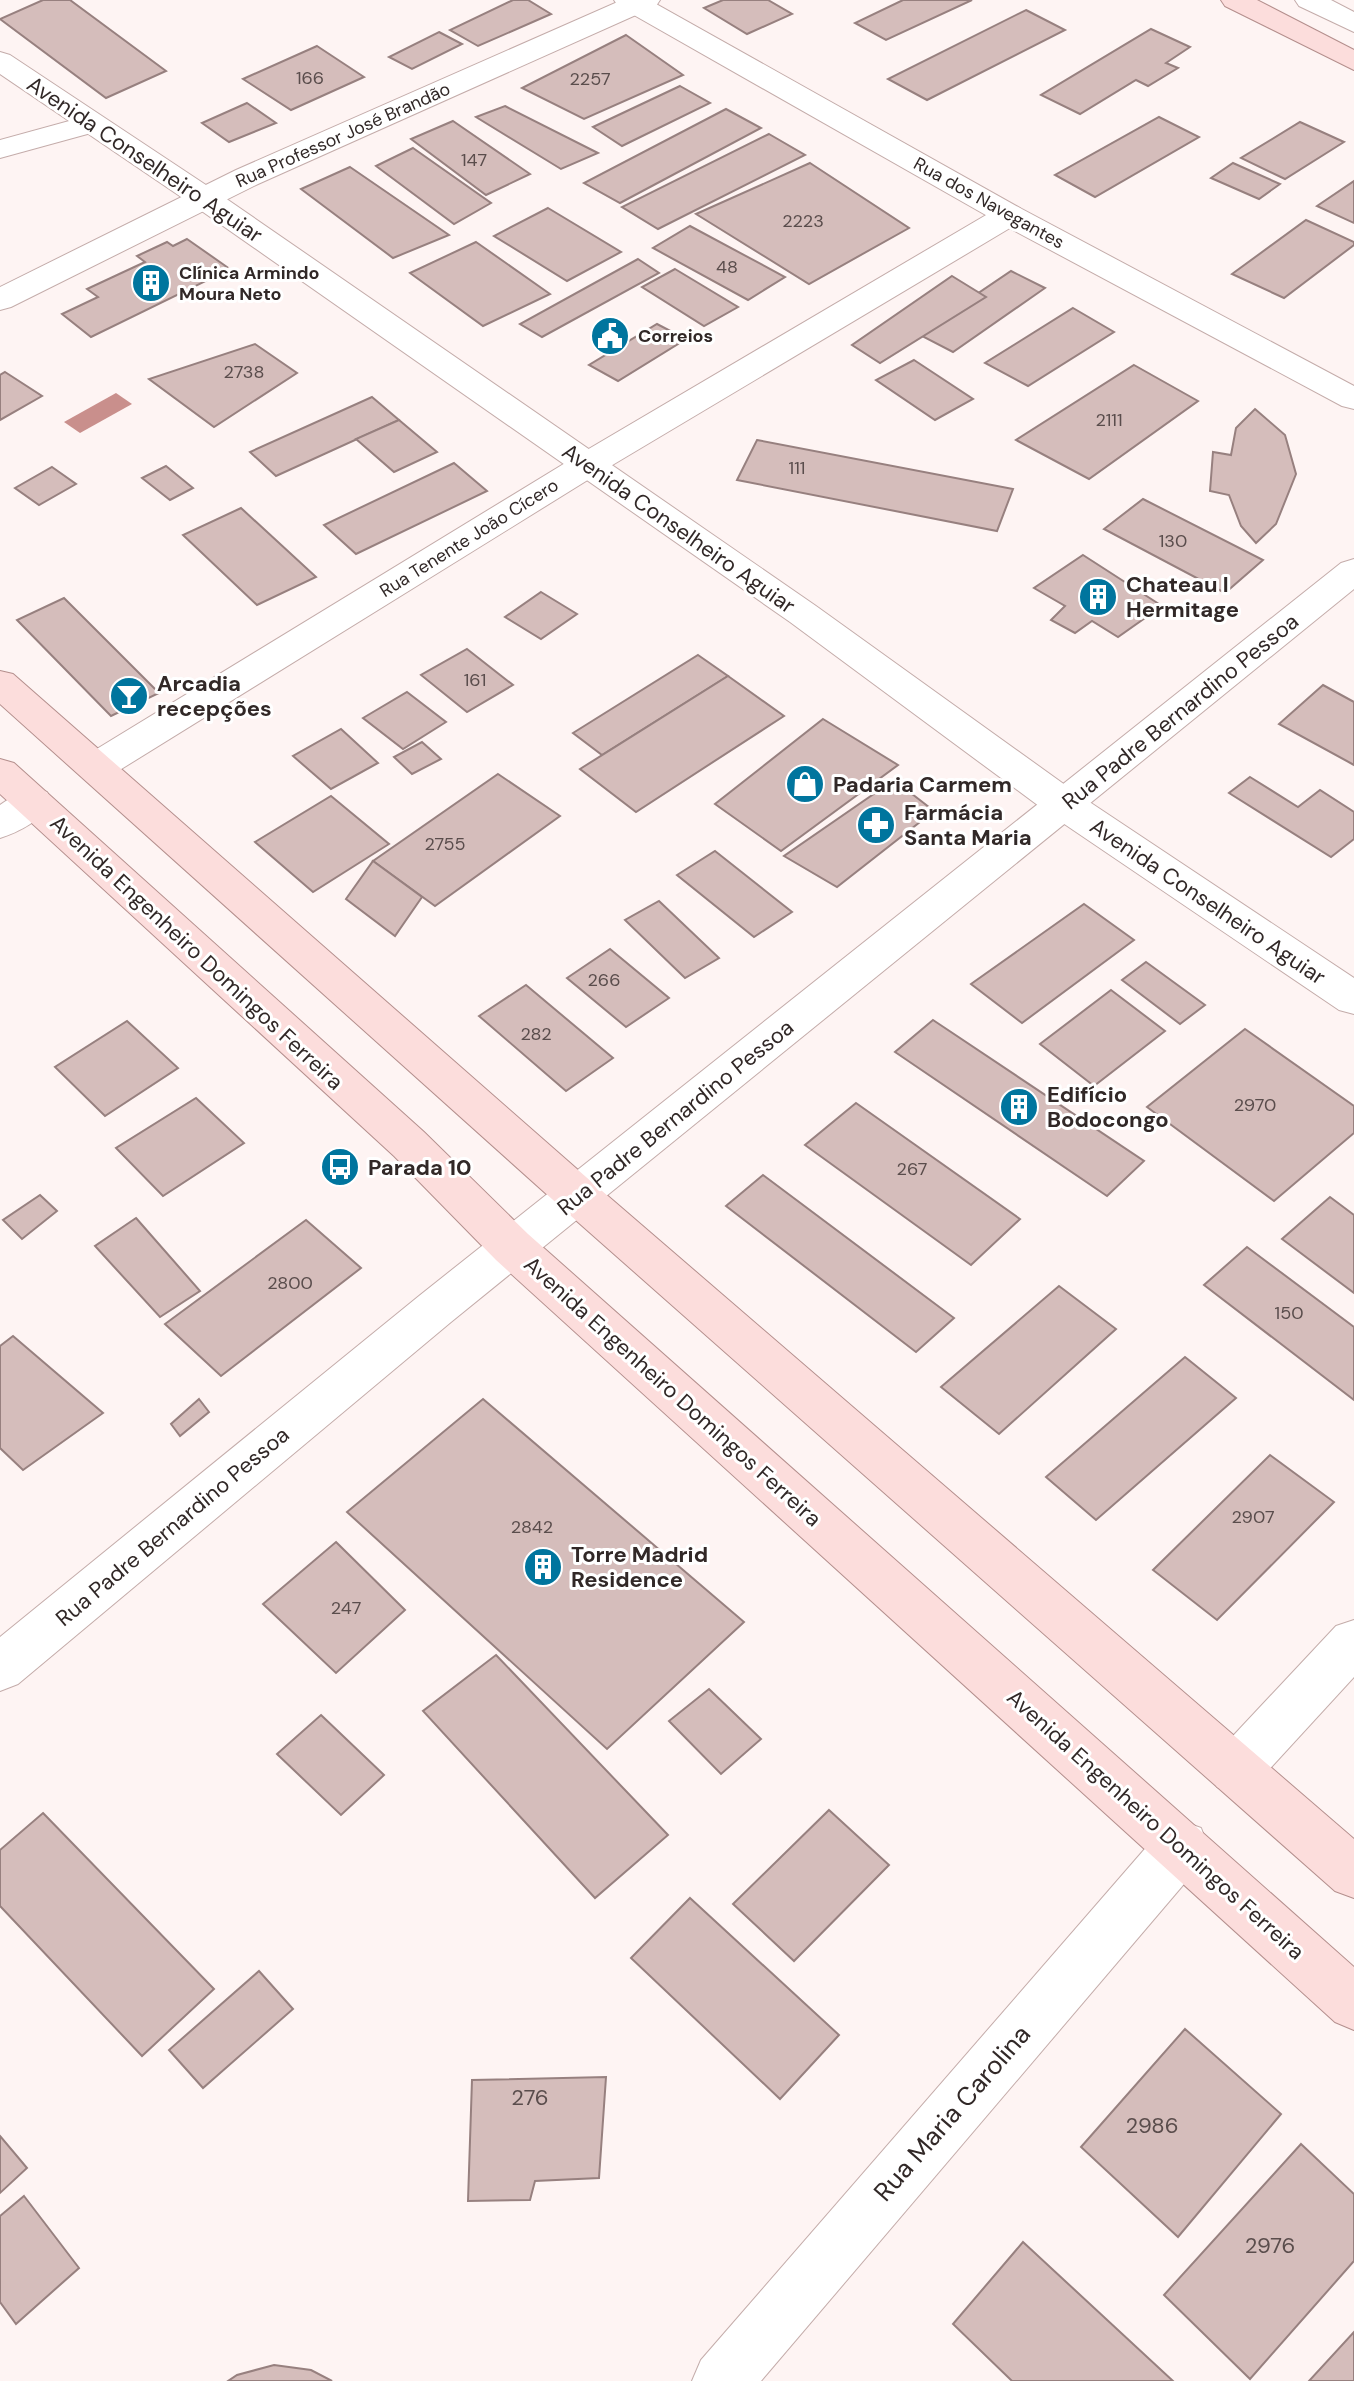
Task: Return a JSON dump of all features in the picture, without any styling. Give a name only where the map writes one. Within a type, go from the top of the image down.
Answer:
[{"type":"main road","points":[[1235,0],[1354,61]]},
{"type":"main road","points":[[0,683],[578,1196],[1354,1873]]},
{"type":"main road","name":"Avenida Engenheiro Domingos Ferreira","points":[[0,772],[17,813],[409,1144],[512,1247],[1354,2003]]},
{"type":"street","points":[[1309,0],[1354,23]]},
{"type":"street","name":"Rua Professor José Brandão","points":[[0,300],[204,198],[637,1]]},
{"type":"street","name":"Rua dos Navegantes","points":[[637,1],[1009,215],[1354,399]]},
{"type":"street","name":"Avenida Conselheiro Aguiar","points":[[0,61],[204,198],[803,614],[1065,805],[1354,999]]},
{"type":"street","points":[[0,149],[91,124]]},
{"type":"street","name":"Rua Tenente João Cícero","points":[[96,767],[587,465],[1009,215]]},
{"type":"street","name":"Rua Padre Bernardino Pessoa","points":[[0,1668],[512,1247],[1354,571]]},
{"type":"street","points":[[1235,1770],[1354,1642]]},
{"type":"street","name":"Rua Maria Carolina","points":[[722,2381],[1182,1846]]},
{"type":"shaded area","points":[[116,393],[132,404],[80,433],[64,422]]},
{"type":"building","points":[[43,0],[70,0],[166,71],[106,98],[0,19]]},
{"type":"building","points":[[513,0],[528,0],[551,14],[478,46],[450,30]]},
{"type":"building","points":[[723,0],[768,0],[792,14],[747,34],[704,8]]},
{"type":"building","points":[[903,0],[972,0],[886,40],[855,23]]},
{"type":"building","points":[[1026,10],[1065,30],[927,100],[888,79]]},
{"type":"building","points":[[1151,29],[1190,47],[1166,63],[1178,68],[1148,86],[1136,80],[1080,114],[1041,95]]},
{"type":"building","points":[[439,32],[462,44],[412,69],[389,57]]},
{"type":"building","points":[[626,35],[683,75],[584,119],[522,88]]},
{"type":"building","points":[[317,46],[364,77],[291,110],[243,79]]},
{"type":"building","points":[[680,86],[710,103],[622,146],[593,127]]},
{"type":"building","points":[[247,103],[276,123],[229,142],[202,123]]},
{"type":"building","points":[[505,106],[598,153],[561,169],[476,117]]},
{"type":"building","points":[[726,109],[761,128],[620,203],[584,183]]},
{"type":"building","points":[[1159,117],[1199,137],[1095,197],[1055,175]]},
{"type":"building","points":[[453,121],[530,174],[486,195],[411,139]]},
{"type":"building","points":[[1300,122],[1344,142],[1285,179],[1241,158]]},
{"type":"building","points":[[769,134],[805,155],[658,229],[622,207]]},
{"type":"building","points":[[413,148],[491,203],[454,224],[376,166]]},
{"type":"building","points":[[810,163],[909,228],[809,284],[696,214]]},
{"type":"building","points":[[1233,163],[1280,184],[1259,199],[1211,178]]},
{"type":"building","points":[[350,167],[449,235],[393,258],[301,189]]},
{"type":"building","points":[[1354,181],[1354,223],[1317,206]]},
{"type":"building","points":[[548,208],[621,252],[567,281],[494,236]]},
{"type":"building","points":[[1306,220],[1354,242],[1354,245],[1284,298],[1232,274]]},
{"type":"building","points":[[690,226],[785,277],[748,300],[653,248]]},
{"type":"building","name":"Clínica Armindo Moura Neto","points":[[187,239],[227,267],[214,273],[214,277],[91,337],[62,314],[98,297],[87,289],[145,262],[137,256],[167,242],[173,246]]},
{"type":"building","points":[[476,242],[550,294],[483,326],[410,273]]},
{"type":"building","points":[[638,259],[659,273],[542,337],[520,324]]},
{"type":"building","points":[[675,269],[738,307],[704,326],[642,287]]},
{"type":"building","points":[[1011,271],[1045,288],[953,352],[918,334]]},
{"type":"building","points":[[952,276],[986,297],[880,363],[852,345]]},
{"type":"building","points":[[1073,308],[1114,332],[1028,386],[985,363]]},
{"type":"building","points":[[657,324],[686,339],[618,381],[589,365]]},
{"type":"building","points":[[255,344],[297,373],[214,427],[149,379]]},
{"type":"building","points":[[914,360],[973,399],[935,420],[876,380]]},
{"type":"building","points":[[1134,365],[1198,401],[1089,479],[1016,440]]},
{"type":"building","points":[[5,372],[42,396],[0,420],[0,375]]},
{"type":"building","points":[[372,397],[399,420],[276,476],[250,452]]},
{"type":"building","points":[[1255,409],[1285,435],[1296,474],[1276,524],[1256,543],[1241,526],[1229,495],[1210,491],[1213,452],[1231,455],[1236,428]]},
{"type":"building","points":[[399,420],[437,452],[394,472],[356,439]]},
{"type":"building","points":[[757,440],[1013,489],[997,531],[737,480]]},
{"type":"building","points":[[454,463],[487,491],[356,554],[324,525]]},
{"type":"building","points":[[166,466],[193,488],[170,500],[142,478]]},
{"type":"building","points":[[52,467],[76,484],[39,505],[15,488]]},
{"type":"building","points":[[1143,499],[1263,560],[1225,593],[1104,529]]},
{"type":"building","points":[[241,508],[316,577],[257,605],[183,535]]},
{"type":"building","name":"Chateau l Hermitage","points":[[1083,555],[1162,606],[1118,637],[1092,621],[1075,633],[1051,620],[1065,606],[1034,588]]},
{"type":"building","points":[[541,592],[577,614],[541,639],[505,617]]},
{"type":"building","points":[[64,598],[159,693],[111,716],[17,620]]},
{"type":"building","points":[[467,649],[513,685],[467,712],[421,675]]},
{"type":"building","points":[[698,655],[728,676],[602,755],[573,733]]},
{"type":"building","points":[[728,676],[784,716],[636,812],[580,769]]},
{"type":"building","points":[[1323,685],[1354,702],[1354,765],[1279,724]]},
{"type":"building","points":[[407,692],[446,722],[403,749],[363,718]]},
{"type":"building","name":"Padaria Carmem","points":[[823,719],[898,765],[781,851],[715,804]]},
{"type":"building","points":[[341,729],[378,763],[331,789],[293,756]]},
{"type":"building","points":[[422,742],[441,759],[412,774],[394,757]]},
{"type":"building","points":[[498,774],[560,816],[435,906],[373,861]]},
{"type":"building","points":[[1250,777],[1298,807],[1320,790],[1354,812],[1354,839],[1331,857],[1229,793]]},
{"type":"building","points":[[894,780],[934,811],[837,887],[784,856]]},
{"type":"building","points":[[331,796],[389,844],[313,892],[255,842]]},
{"type":"building","points":[[715,851],[792,912],[754,937],[677,875]]},
{"type":"building","points":[[373,861],[422,897],[395,936],[346,899]]},
{"type":"building","points":[[659,901],[719,958],[685,978],[625,920]]},
{"type":"building","points":[[1084,904],[1134,940],[1022,1023],[971,984]]},
{"type":"building","points":[[610,949],[669,998],[626,1027],[567,978]]},
{"type":"building","points":[[1146,962],[1205,1005],[1180,1024],[1122,980]]},
{"type":"building","points":[[526,985],[613,1058],[566,1091],[479,1016]]},
{"type":"building","points":[[1111,990],[1165,1031],[1094,1086],[1040,1044]]},
{"type":"building","name":"Edifício Bodocongo","points":[[933,1020],[1144,1161],[1107,1196],[895,1052]]},
{"type":"building","points":[[127,1021],[178,1068],[105,1116],[55,1067]]},
{"type":"building","points":[[1245,1029],[1354,1106],[1354,1133],[1274,1201],[1147,1107]]},
{"type":"building","points":[[196,1098],[244,1143],[163,1196],[116,1148]]},
{"type":"building","points":[[856,1103],[1020,1219],[971,1265],[805,1145]]},
{"type":"building","points":[[763,1175],[954,1318],[916,1352],[726,1206]]},
{"type":"building","points":[[40,1195],[57,1211],[22,1239],[3,1220]]},
{"type":"building","points":[[1330,1197],[1354,1215],[1354,1293],[1282,1239]]},
{"type":"building","points":[[136,1218],[200,1291],[160,1317],[95,1246]]},
{"type":"building","points":[[306,1220],[361,1268],[221,1376],[165,1324]]},
{"type":"building","points":[[1247,1247],[1354,1327],[1354,1400],[1204,1285]]},
{"type":"building","points":[[1059,1286],[1116,1329],[999,1434],[941,1387]]},
{"type":"building","points":[[13,1336],[103,1413],[23,1470],[0,1448],[0,1346]]},
{"type":"building","points":[[1185,1357],[1236,1398],[1096,1520],[1046,1477]]},
{"type":"building","points":[[199,1399],[209,1412],[180,1436],[171,1424]]},
{"type":"building","name":"Torre Madrid Residence","points":[[483,1399],[744,1622],[607,1749],[347,1512]]},
{"type":"building","points":[[1270,1455],[1334,1502],[1217,1620],[1153,1570]]},
{"type":"building","points":[[336,1542],[405,1610],[336,1673],[263,1604]]},
{"type":"building","points":[[496,1655],[668,1835],[595,1898],[423,1711]]},
{"type":"building","points":[[709,1689],[761,1739],[721,1774],[669,1721]]},
{"type":"building","points":[[321,1715],[384,1775],[341,1815],[277,1754]]},
{"type":"building","points":[[829,1810],[889,1865],[794,1961],[733,1904]]},
{"type":"building","points":[[43,1813],[214,1989],[142,2056],[0,1906],[0,1850]]},
{"type":"building","points":[[690,1898],[839,2035],[780,2099],[631,1958]]},
{"type":"building","points":[[259,1971],[293,2009],[203,2088],[169,2050]]},
{"type":"building","points":[[1185,2029],[1281,2114],[1178,2237],[1081,2147]]},
{"type":"building","points":[[606,2077],[599,2178],[535,2181],[530,2200],[468,2201],[472,2080]]},
{"type":"building","points":[[0,2136],[27,2168],[0,2193]]},
{"type":"building","points":[[1301,2144],[1354,2194],[1354,2261],[1250,2379],[1164,2295]]},
{"type":"building","points":[[24,2196],[79,2268],[16,2324],[0,2302],[0,2216]]},
{"type":"building","points":[[1023,2242],[1173,2381],[1012,2381],[953,2324]]},
{"type":"building","points":[[1354,2332],[1354,2381],[1309,2381]]},
{"type":"building","points":[[274,2365],[311,2370],[332,2381],[228,2381],[237,2375]]},
{"type":"place","name":"Clínica Armindo Moura Neto","points":[[151,283]]},
{"type":"place","name":"Correios","points":[[610,336]]},
{"type":"place","name":"Chateau l Hermitage","points":[[1098,597]]},
{"type":"place","name":"Arcadia recepções","points":[[129,696]]},
{"type":"place","name":"Padaria Carmem","points":[[805,784]]},
{"type":"place","name":"Farmácia Santa Maria","points":[[876,825]]},
{"type":"place","name":"Edifício Bodocongo","points":[[1019,1107]]},
{"type":"place","name":"Parada 10","points":[[340,1167]]},
{"type":"place","name":"Torre Madrid Residence","points":[[543,1567]]}]
